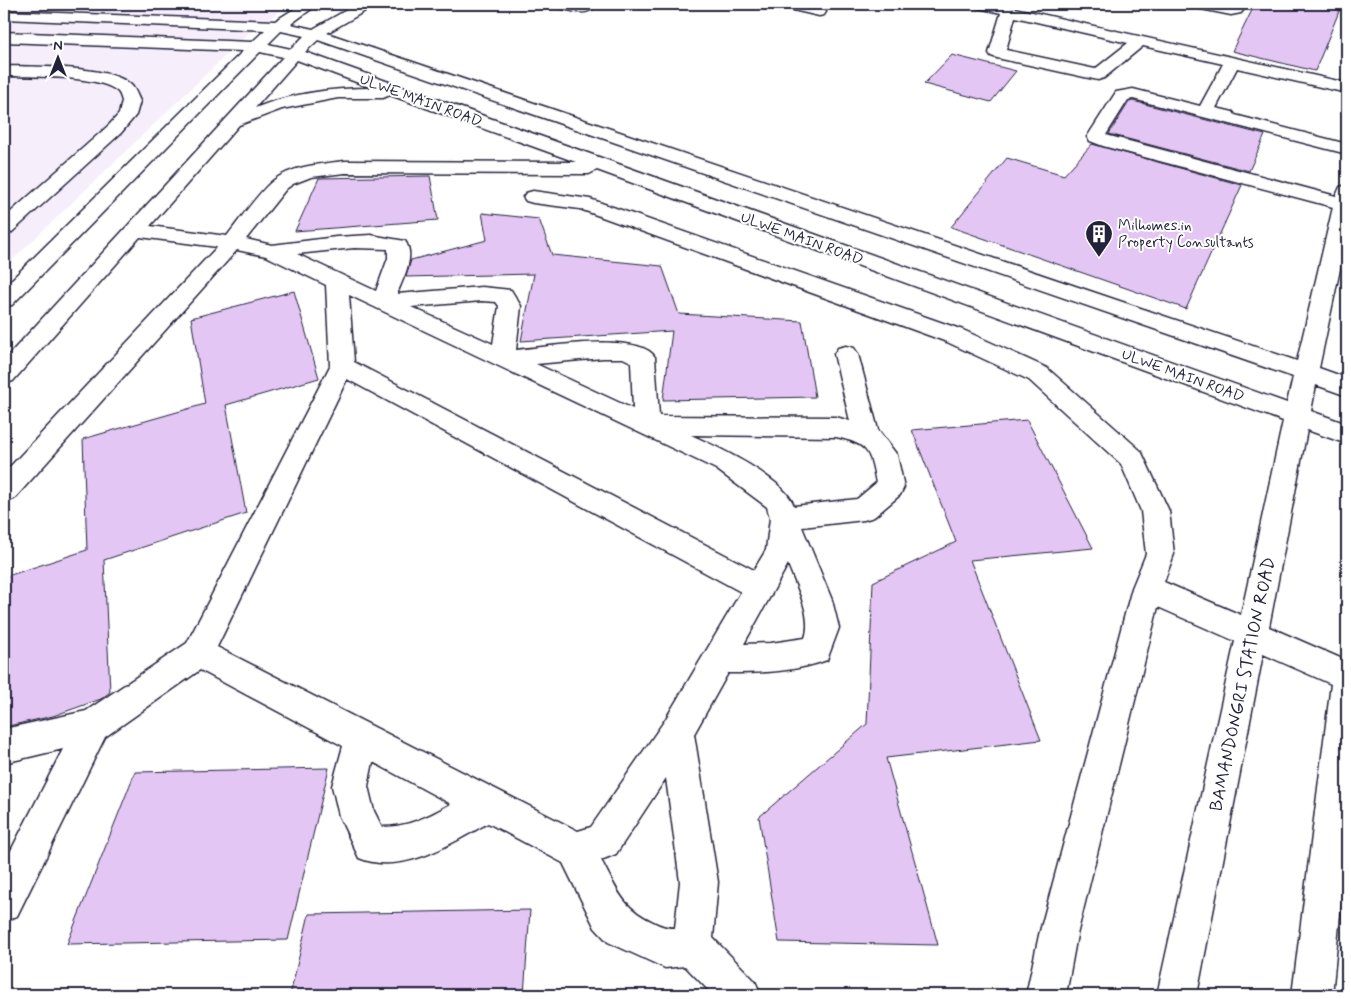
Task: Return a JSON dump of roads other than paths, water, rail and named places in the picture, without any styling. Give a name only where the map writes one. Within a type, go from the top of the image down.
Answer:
[{"type":"street","points":[[4,300],[256,47],[278,26],[312,4]]},
{"type":"street","points":[[4,375],[294,54],[316,34],[367,4]]},
{"type":"street","points":[[562,4],[582,10],[592,4]]},
{"type":"street","points":[[785,4],[819,12]]},
{"type":"street","points":[[979,4],[1140,40],[1286,89]]},
{"type":"street","points":[[1196,4],[1231,11],[1236,10],[1240,4]]},
{"type":"street","points":[[1009,11],[997,52],[1098,75],[1140,40]]},
{"type":"street","name":"ULWE MAIN ROAD","points":[[4,15],[278,26],[316,34],[1347,387]]},
{"type":"street","name":"ULWE MAIN ROAD","points":[[4,37],[256,47],[294,54],[1347,434]]},
{"type":"street","points":[[1228,68],[1347,88]]},
{"type":"street","points":[[1228,68],[1207,108],[1210,112],[1347,147]]},
{"type":"street","points":[[4,71],[52,73],[109,80],[125,88],[131,101],[127,115],[115,130],[4,229]]},
{"type":"street","points":[[231,124],[276,105],[338,93],[402,93]]},
{"type":"street","points":[[1345,197],[1109,142],[1096,137],[1122,96],[1133,94],[1347,147]]},
{"type":"street","points":[[4,491],[232,243],[279,185],[289,177],[345,167],[608,168]]},
{"type":"street","points":[[533,197],[582,203],[955,336],[1038,374],[1132,458],[1155,511],[1160,554],[1147,588],[1058,935],[1046,995]]},
{"type":"street","name":"BAMANDONGRI STATION ROAD","points":[[1177,995],[1306,373],[1345,197]]},
{"type":"street","points":[[135,230],[232,243],[272,251],[725,462],[779,501],[784,518],[818,600],[824,628],[816,650],[770,658],[719,659]]},
{"type":"street","points":[[272,251],[361,241],[387,241],[398,245],[399,258],[383,302]]},
{"type":"street","points":[[4,746],[93,726],[198,653],[342,366],[337,281]]},
{"type":"street","points":[[383,302],[482,294],[503,295],[510,306],[503,359]]},
{"type":"street","points":[[503,359],[603,350],[625,350],[643,357],[647,425]]},
{"type":"street","points":[[784,518],[864,509],[890,487],[884,456],[866,434],[846,354]]},
{"type":"street","points":[[342,366],[760,587]]},
{"type":"street","points":[[647,425],[836,427],[866,434]]},
{"type":"street","points":[[576,850],[603,841],[677,732],[780,552],[784,518]]},
{"type":"street","points":[[1147,588],[1347,676]]},
{"type":"street","points":[[198,653],[576,850],[609,914],[622,928],[665,948],[693,946],[741,995]]},
{"type":"street","points":[[1312,995],[1347,684]]},
{"type":"street","points":[[4,903],[93,726]]},
{"type":"street","points":[[677,732],[699,882],[693,946]]},
{"type":"street","points":[[362,739],[350,786],[357,816],[372,845],[398,845],[428,836],[487,804]]},
{"type":"place","name":"Milhomes.in Property Consultants","points":[[1099,258]]}]
